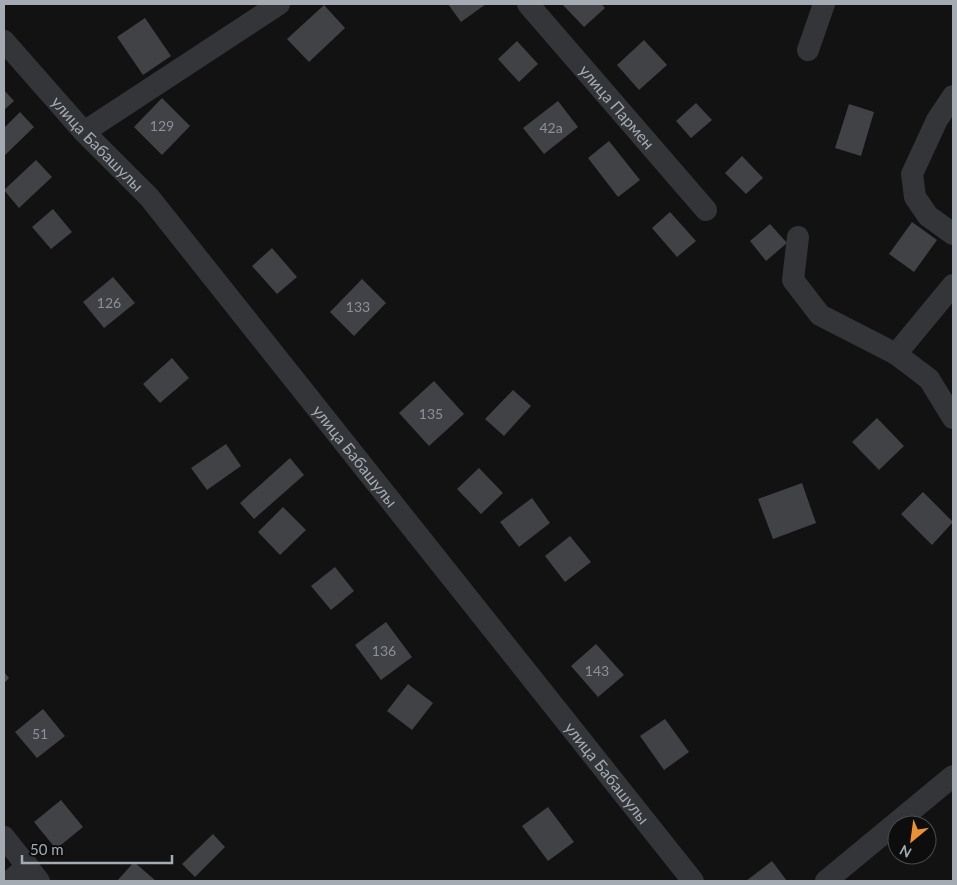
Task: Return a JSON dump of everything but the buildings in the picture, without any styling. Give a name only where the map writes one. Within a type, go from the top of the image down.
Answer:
[{"type":"street","points":[[84,132],[279,4]]},
{"type":"street","name":"улица Пармен","points":[[528,4],[706,210]]},
{"type":"street","points":[[808,50],[824,4]]},
{"type":"street","name":"улица Бабашулы","points":[[4,41],[84,132],[149,197],[693,881]]},
{"type":"street","points":[[953,96],[937,120],[912,174],[914,197],[928,216],[953,234]]},
{"type":"street","points":[[798,237],[793,280],[820,315],[896,354],[930,379],[953,418]]},
{"type":"street","points":[[896,354],[953,285]]},
{"type":"street","points":[[826,881],[953,776]]},
{"type":"street","points":[[4,837],[34,874],[10,881]]}]
